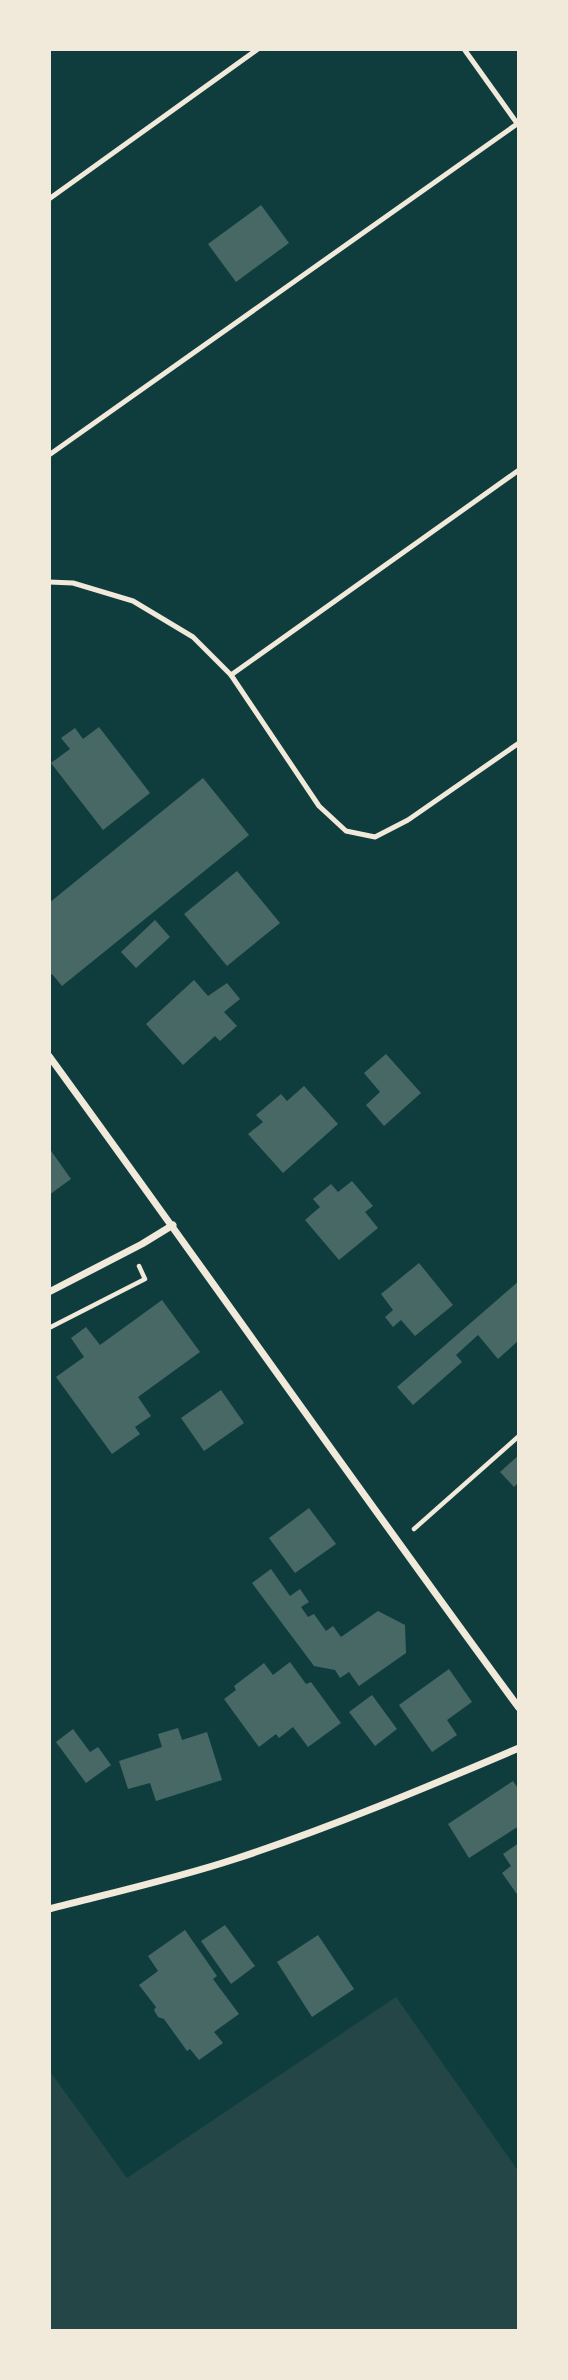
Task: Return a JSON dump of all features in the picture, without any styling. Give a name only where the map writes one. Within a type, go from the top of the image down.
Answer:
[{"type":"street","points":[[49,1056],[173,1225],[398,1544],[519,1708]]},
{"type":"street","points":[[49,1292],[173,1225]]},
{"type":"street","points":[[49,1909],[134,1889],[234,1859],[388,1803],[519,1748]]},
{"type":"lane","points":[[49,199],[258,49]]},
{"type":"lane","points":[[49,455],[518,125],[464,49]]},
{"type":"lane","points":[[231,675],[519,470]]},
{"type":"lane","points":[[49,582],[73,583],[133,601],[193,637],[231,675],[319,806],[346,831],[375,837],[408,820],[519,743]]},
{"type":"path","points":[[49,1328],[145,1279],[130,1250]]},
{"type":"path","points":[[398,1544],[519,1436]]},
{"type":"shaded area","points":[[396,1997],[519,2172],[519,2331],[49,2331],[49,2070],[127,2178]]},
{"type":"building","points":[[261,205],[289,243],[236,282],[208,244]]},
{"type":"building","points":[[99,727],[150,793],[103,830],[51,763],[70,749],[61,738],[75,728],[83,739]]},
{"type":"building","points":[[203,778],[249,835],[62,986],[52,974],[49,977],[49,903]]},
{"type":"building","points":[[237,871],[280,923],[227,966],[184,914]]},
{"type":"building","points":[[155,920],[170,937],[136,968],[121,952]]},
{"type":"building","points":[[194,980],[208,996],[227,983],[240,999],[224,1012],[237,1026],[220,1041],[215,1036],[183,1065],[146,1024]]},
{"type":"building","points":[[386,1054],[421,1093],[384,1126],[366,1105],[380,1092],[364,1073]]},
{"type":"building","points":[[304,1086],[338,1124],[283,1173],[248,1134],[263,1122],[256,1115],[281,1094],[287,1101]]},
{"type":"building","points":[[49,1148],[71,1179],[49,1195]]},
{"type":"building","points":[[352,1181],[373,1206],[365,1212],[378,1228],[339,1260],[305,1220],[320,1207],[313,1199],[331,1184],[338,1192]]},
{"type":"building","points":[[419,1263],[453,1305],[415,1336],[401,1320],[393,1327],[385,1317],[393,1310],[381,1294]]},
{"type":"building","points":[[519,1281],[519,1340],[498,1359],[478,1335],[456,1355],[462,1362],[413,1405],[397,1387]]},
{"type":"building","points":[[162,1300],[200,1352],[138,1397],[151,1416],[135,1427],[140,1434],[112,1454],[56,1377],[84,1357],[71,1338],[86,1327],[100,1345]]},
{"type":"building","points":[[221,1390],[244,1423],[204,1451],[181,1418]]},
{"type":"building","points":[[519,1455],[519,1482],[514,1487],[500,1472]]},
{"type":"building","points":[[309,1508],[336,1544],[295,1573],[269,1538]]},
{"type":"building","points":[[271,1569],[290,1596],[300,1589],[309,1602],[301,1607],[308,1617],[314,1614],[326,1631],[333,1626],[341,1637],[378,1611],[405,1625],[406,1653],[359,1686],[349,1672],[340,1678],[335,1670],[314,1666],[252,1583]]},
{"type":"building","points":[[290,1662],[306,1684],[311,1682],[341,1723],[308,1747],[293,1727],[279,1738],[276,1734],[259,1747],[224,1699],[236,1690],[234,1686],[264,1663],[273,1675]]},
{"type":"building","points":[[449,1669],[472,1702],[447,1720],[457,1735],[432,1752],[399,1705]]},
{"type":"building","points":[[372,1695],[397,1729],[375,1746],[349,1712]]},
{"type":"building","points":[[178,1728],[182,1740],[207,1732],[222,1780],[156,1801],[150,1783],[128,1789],[119,1761],[162,1747],[158,1734]]},
{"type":"building","points":[[73,1729],[90,1752],[98,1747],[111,1765],[86,1783],[56,1742]]},
{"type":"building","points":[[513,1781],[519,1790],[519,1826],[469,1858],[448,1824]]},
{"type":"building","points":[[519,1843],[519,1897],[502,1873],[511,1866],[503,1854]]},
{"type":"building","points":[[225,1925],[255,1966],[231,1984],[201,1941]]},
{"type":"building","points":[[185,1930],[217,1976],[213,1979],[239,2014],[214,2032],[223,2043],[199,2060],[190,2049],[187,2051],[164,2019],[158,2017],[154,2010],[156,2007],[139,1985],[158,1971],[148,1956]]},
{"type":"building","points":[[318,1935],[354,1989],[312,2017],[277,1962]]}]
